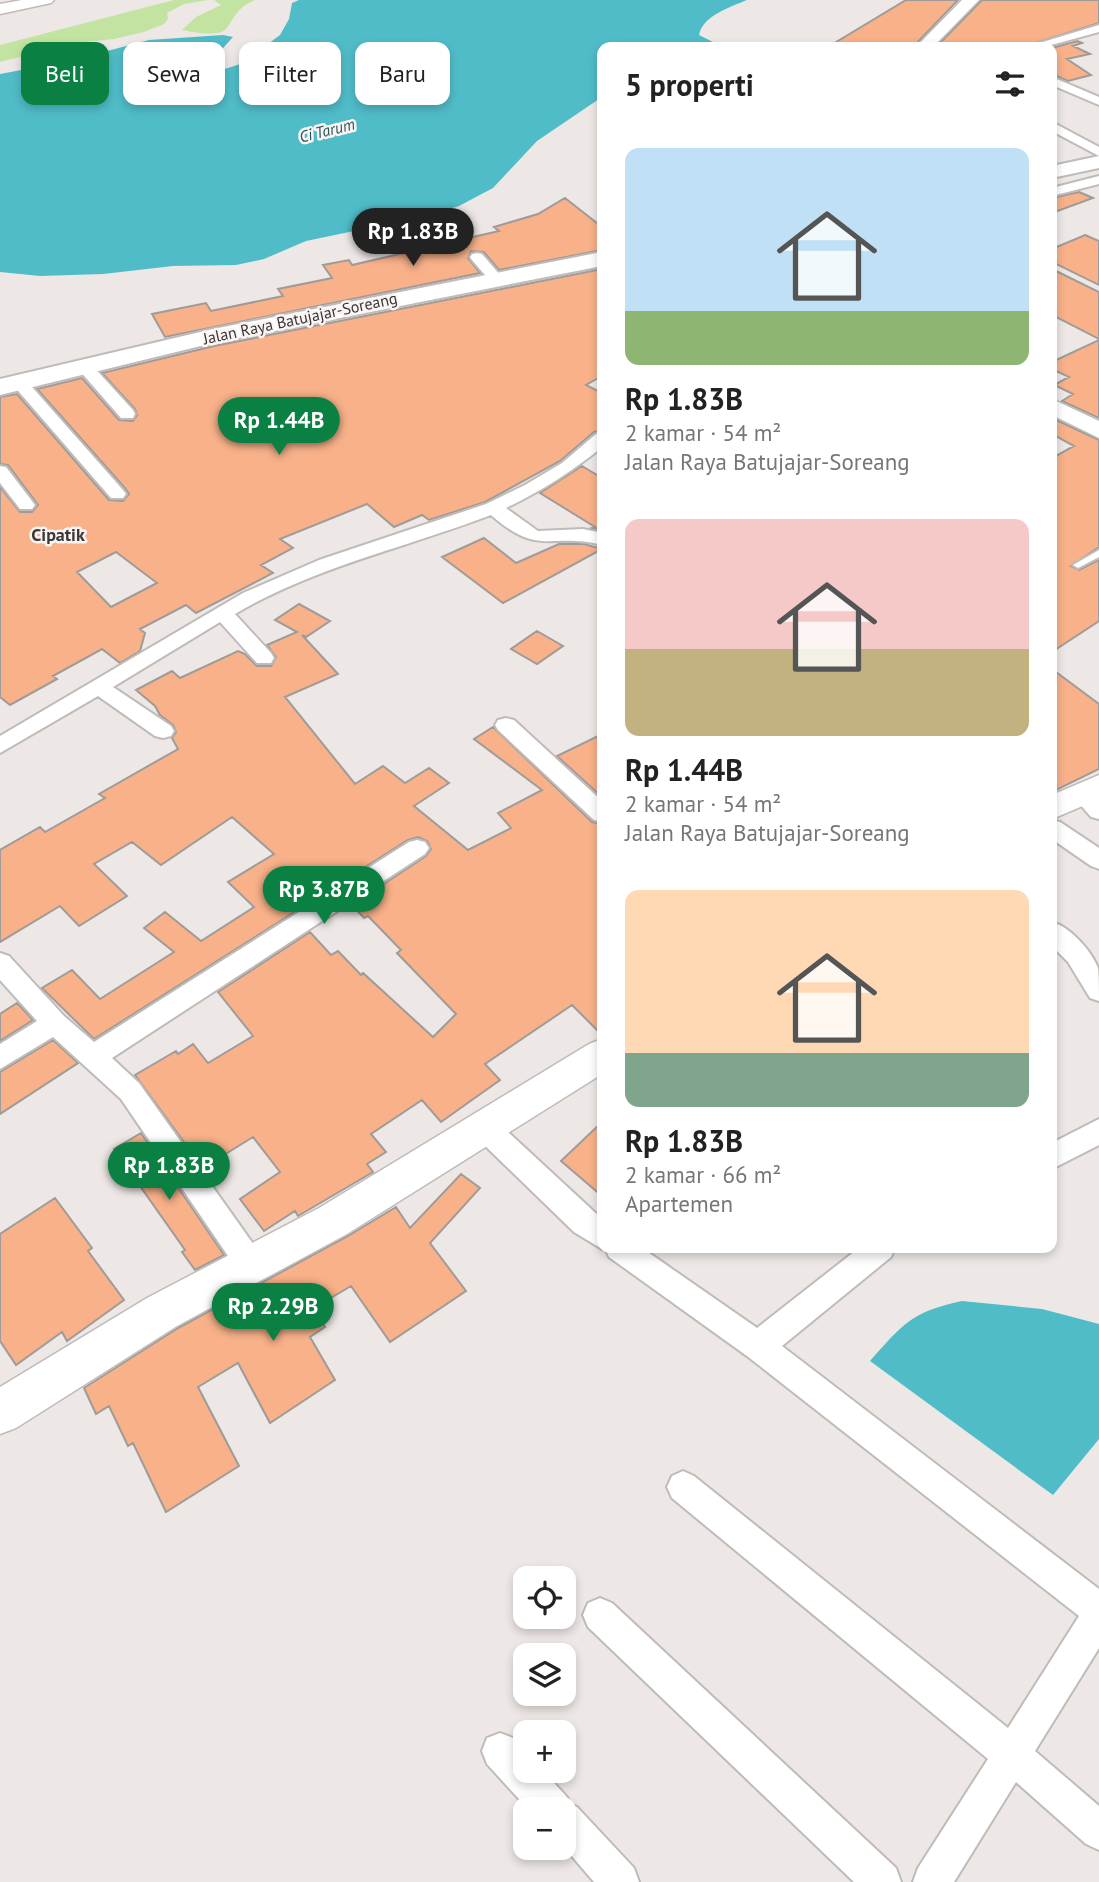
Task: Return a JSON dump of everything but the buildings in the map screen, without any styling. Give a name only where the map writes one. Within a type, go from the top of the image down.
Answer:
[{"type":"highway","points":[[1057,171],[1099,162]]},
{"type":"highway","name":"Jalan Raya Batujajar-Soreang","points":[[10,384],[227,333],[597,260]]},
{"type":"street","points":[[0,9],[46,0]]},
{"type":"street","points":[[929,42],[971,0]]},
{"type":"street","points":[[1050,42],[1099,28]]},
{"type":"street","points":[[1057,82],[1099,101]]},
{"type":"street","points":[[1057,129],[1099,152]]},
{"type":"street","points":[[1057,191],[1099,180]]},
{"type":"street","points":[[1080,185],[1099,197]]},
{"type":"street","points":[[477,257],[496,279]]},
{"type":"street","points":[[85,367],[127,414]]},
{"type":"street","points":[[10,384],[117,494]]},
{"type":"street","points":[[1057,409],[1099,431]]},
{"type":"street","points":[[0,746],[222,611],[318,566],[448,525],[499,512],[521,495],[561,472],[597,442]]},
{"type":"street","points":[[0,471],[26,505]]},
{"type":"street","points":[[499,512],[536,536],[587,533],[597,537]]},
{"type":"street","points":[[222,611],[264,658]]},
{"type":"street","points":[[99,687],[163,731]]},
{"type":"street","points":[[506,725],[597,809]]},
{"type":"street","points":[[1057,807],[1093,797]]},
{"type":"street","points":[[1057,831],[1099,860]]},
{"type":"street","points":[[93,1056],[416,848]]},
{"type":"street","points":[[1057,936],[1077,955],[1099,991]]},
{"type":"street","points":[[0,963],[55,1023],[130,1091],[251,1265]]},
{"type":"street","points":[[0,1058],[55,1023]]},
{"type":"street","points":[[0,1412],[162,1312],[333,1221],[597,1058]]},
{"type":"street","points":[[485,1128],[597,1232]]},
{"type":"street","points":[[1057,1154],[1099,1131]]},
{"type":"street","points":[[626,1253],[758,1346],[1099,1610]]},
{"type":"street","points":[[758,1346],[875,1253]]},
{"type":"street","points":[[683,1487],[1012,1755],[1099,1831]]},
{"type":"street","points":[[600,1615],[882,1882]]},
{"type":"street","points":[[932,1882],[1099,1616]]},
{"type":"street","points":[[500,1751],[542,1797]]},
{"type":"street","points":[[576,1833],[620,1882]]},
{"type":"lane","points":[[1078,565],[1099,552]]},
{"type":"green space","points":[[174,0],[208,0],[184,4],[167,13],[168,19],[164,24],[114,39],[21,42],[21,57],[0,62],[0,45]]},
{"type":"green space","points":[[214,0],[255,0],[241,8],[223,31],[206,34],[182,30],[196,17],[221,5]]},
{"type":"water","name":"Ci Tarum","points":[[299,0],[747,0],[718,13],[706,22],[699,35],[713,42],[597,42],[597,100],[537,141],[493,188],[459,206],[426,216],[306,241],[264,259],[236,265],[173,266],[103,274],[40,276],[0,272],[0,74],[21,70],[21,105],[109,105],[109,50],[123,47],[123,105],[225,105],[225,69],[239,64],[239,105],[341,105],[341,42],[271,42],[280,35],[289,19],[292,3]]},
{"type":"water","points":[[223,35],[233,37],[225,46],[225,42],[141,42]]},
{"type":"water","points":[[962,1301],[1042,1309],[1099,1324],[1099,1439],[1053,1495],[870,1361],[909,1321],[931,1310]]},
{"type":"district","name":"Cipatik","points":[[58,535]]}]
